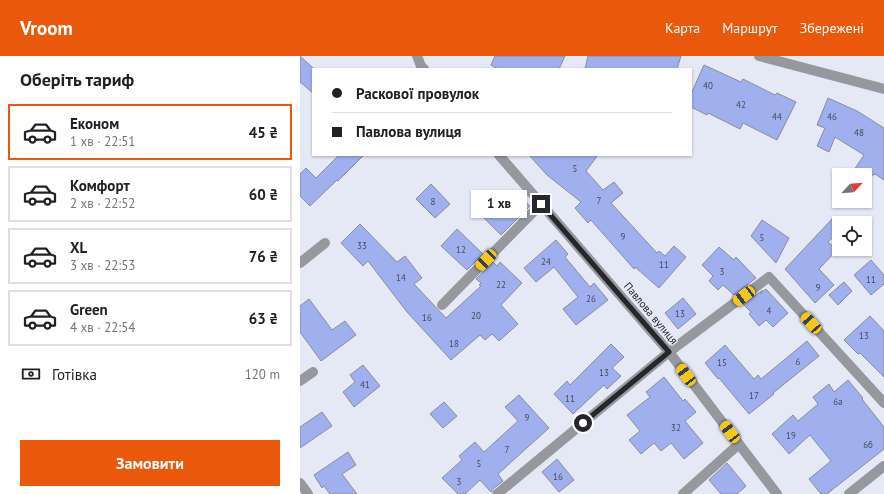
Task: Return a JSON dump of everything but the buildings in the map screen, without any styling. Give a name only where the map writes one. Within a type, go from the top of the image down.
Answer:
[{"type":"street","points":[[417,56],[423,68]]},
{"type":"street","points":[[760,56],[884,89]]},
{"type":"street","name":"Павлова вулиця","points":[[500,156],[669,352],[775,494]]},
{"type":"street","points":[[442,305],[541,204]]},
{"type":"street","points":[[300,263],[325,243]]},
{"type":"street","points":[[497,494],[669,352],[769,277],[884,403]]},
{"type":"street","points":[[300,381],[313,372]]},
{"type":"street","points":[[683,494],[739,444]]},
{"type":"street","points":[[849,494],[884,466]]},
{"type":"street","points":[[300,483],[308,494]]},
{"type":"route","points":[[541,204],[669,352],[583,423]]}]
